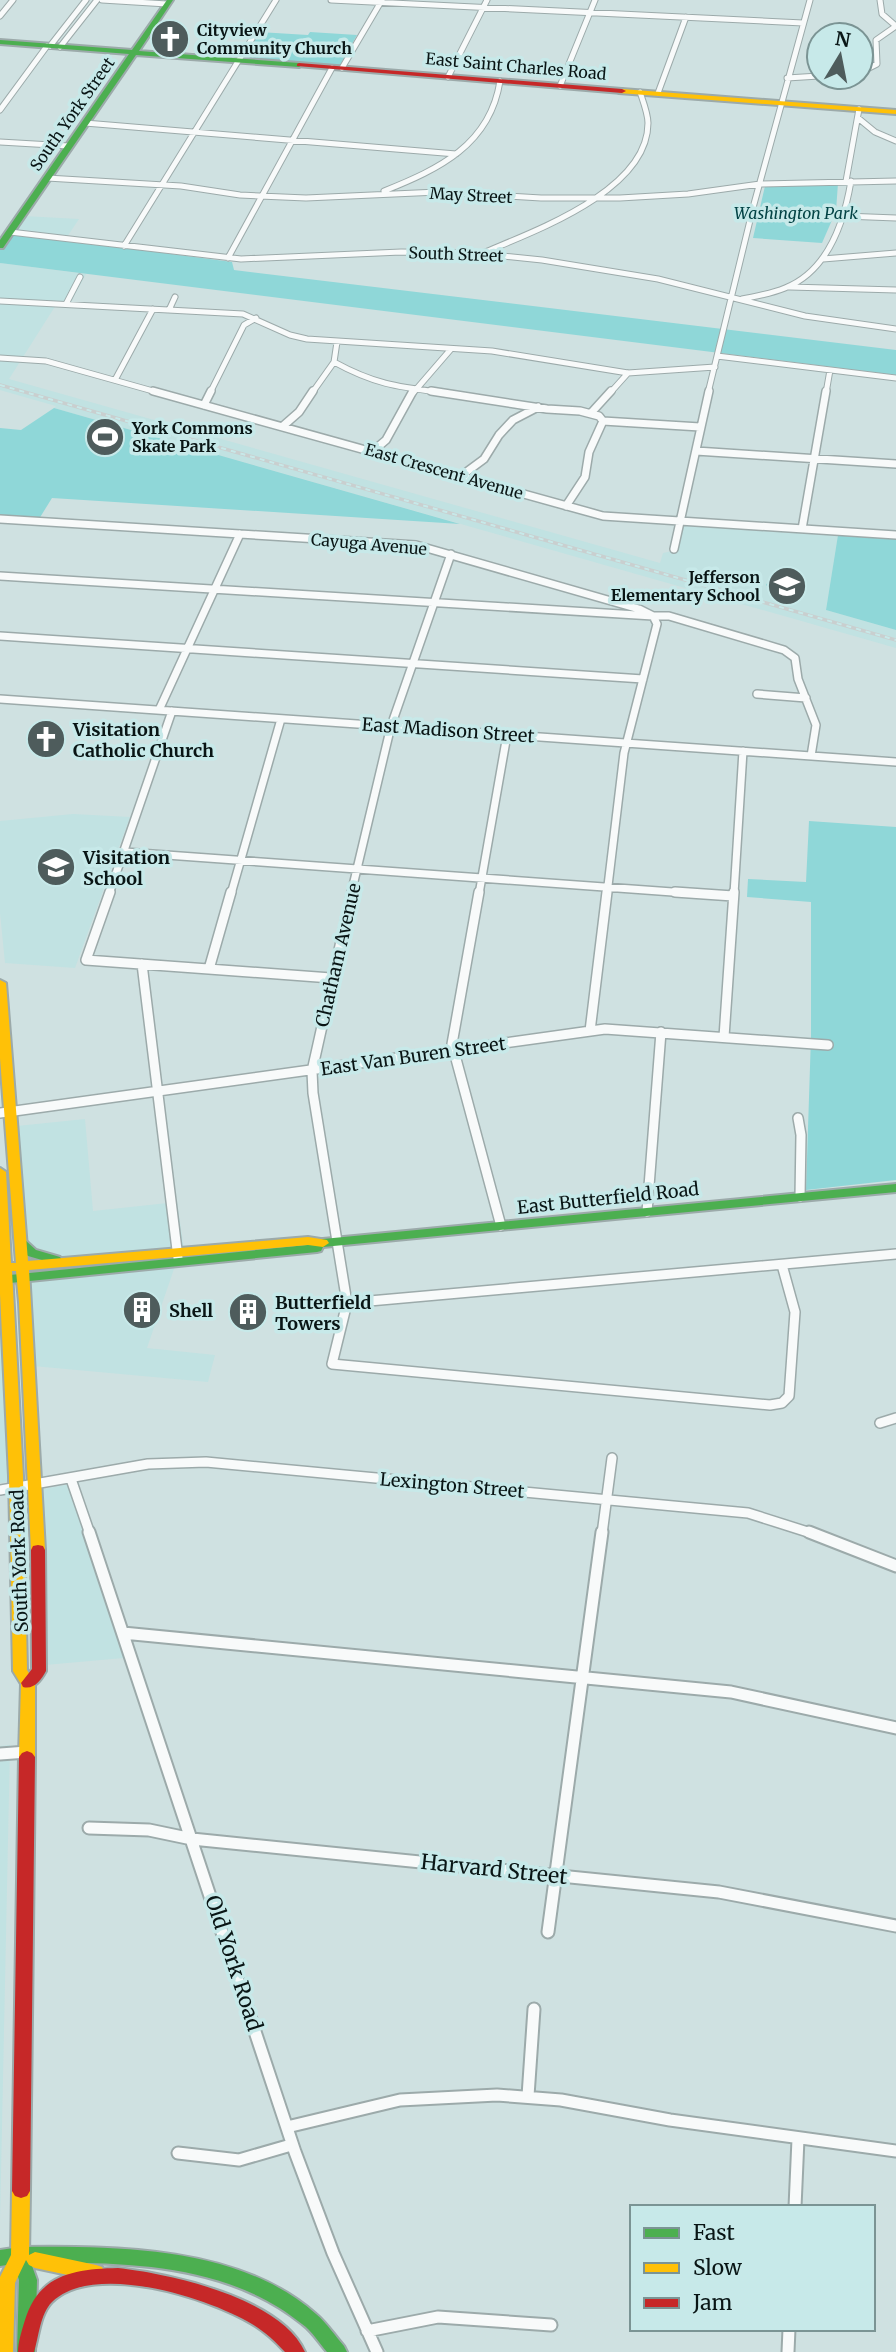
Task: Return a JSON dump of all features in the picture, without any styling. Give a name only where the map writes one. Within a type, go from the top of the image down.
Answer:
[{"type":"main road","name":"South York Street","points":[[3,239],[169,2]]},
{"type":"main road","name":"East Saint Charles Road","points":[[0,42],[780,103],[858,113],[896,112]]},
{"type":"main road","points":[[0,983],[5,1112],[23,1272]]},
{"type":"main road","points":[[0,1172],[3,1274]]},
{"type":"main road","name":"East Butterfield Road","points":[[3,1274],[308,1241],[338,1242],[896,1188]]},
{"type":"main road","points":[[21,1243],[34,1254],[63,1262]]},
{"type":"main road","name":"East Butterfield Road","points":[[23,1272],[63,1262],[177,1257]]},
{"type":"main road","name":"South York Road","points":[[23,1272],[35,1485],[39,1671],[28,1684]]},
{"type":"main road","name":"South York Road","points":[[3,1274],[2,1297],[16,1488],[20,1671],[28,1684],[20,2255],[6,2283],[4,2352]]},
{"type":"main road","points":[[0,2258],[75,2253],[179,2265],[232,2278],[288,2300],[331,2340],[338,2352]]},
{"type":"main road","points":[[20,2255],[45,2263],[202,2292],[249,2312],[296,2352]]},
{"type":"main road","points":[[20,2255],[28,2280],[26,2351]]},
{"type":"main road","points":[[26,2351],[47,2295],[68,2283],[106,2274]]},
{"type":"street","points":[[0,16],[13,0]]},
{"type":"street","points":[[0,110],[86,0]]},
{"type":"street","points":[[52,46],[99,0],[169,2]]},
{"type":"street","points":[[124,246],[276,0]]},
{"type":"street","points":[[331,0],[803,23]]},
{"type":"street","points":[[448,77],[488,0]]},
{"type":"street","points":[[560,86],[595,0]]},
{"type":"street","points":[[674,549],[717,356],[780,103],[810,0]]},
{"type":"street","points":[[875,65],[877,38],[896,26],[882,13],[880,0]]},
{"type":"street","points":[[228,258],[292,140],[381,1]]},
{"type":"street","points":[[647,105],[656,93],[687,17]]},
{"type":"street","points":[[788,78],[805,77]]},
{"type":"street","points":[[376,193],[418,177],[456,154],[476,136],[496,104],[500,81]]},
{"type":"street","points":[[481,254],[554,222],[596,198],[621,177],[640,153],[648,131],[647,105],[640,92]]},
{"type":"street","points":[[858,113],[875,132]]},
{"type":"street","points":[[789,287],[823,259],[844,216],[858,113]]},
{"type":"street","points":[[85,123],[456,154]]},
{"type":"street","points":[[854,135],[875,132],[896,141]]},
{"type":"street","points":[[0,142],[69,146]]},
{"type":"street","name":"May Street","points":[[47,178],[161,184],[261,196],[333,198],[376,193],[438,192],[596,198],[672,195],[760,184],[896,181]]},
{"type":"street","points":[[844,216],[896,218]]},
{"type":"street","name":"South Street","points":[[3,239],[124,246],[228,258],[370,252],[481,254],[601,268],[674,282],[805,316],[896,329]]},
{"type":"street","points":[[823,259],[896,253]]},
{"type":"street","points":[[66,304],[80,277]]},
{"type":"street","points":[[741,300],[789,287],[896,290]]},
{"type":"street","points":[[169,310],[175,297]]},
{"type":"street","points":[[0,301],[243,314],[290,335],[509,354],[628,373],[715,367]]},
{"type":"street","points":[[115,380],[153,309]]},
{"type":"street","points":[[204,405],[244,325],[256,318]]},
{"type":"street","points":[[283,426],[298,416],[312,390],[334,362],[337,341]]},
{"type":"street","points":[[373,451],[386,440],[414,390],[451,348]]},
{"type":"street","points":[[717,356],[896,378]]},
{"type":"street","name":"East Crescent Avenue","points":[[0,358],[47,361],[607,516],[896,535]]},
{"type":"street","points":[[334,362],[373,382],[414,390],[591,413],[603,421],[701,427]]},
{"type":"street","points":[[802,529],[830,370]]},
{"type":"street","points":[[591,413],[628,373]]},
{"type":"street","points":[[461,476],[484,458],[513,420],[538,407]]},
{"type":"street","points":[[566,506],[585,477],[589,452],[603,421]]},
{"type":"street","points":[[696,452],[896,464]]},
{"type":"street","name":"Cayuga Avenue","points":[[0,519],[416,545],[639,609],[653,617],[669,616],[784,650],[795,658],[806,698]]},
{"type":"street","points":[[159,710],[240,534]]},
{"type":"street","name":"Chatham Avenue","points":[[451,554],[391,726],[312,1070],[313,1093],[347,1303],[332,1364],[770,1405],[782,1403],[789,1396],[795,1318],[793,1301],[782,1265]]},
{"type":"street","points":[[0,576],[653,617],[657,624],[627,743],[590,1031]]},
{"type":"street","points":[[0,636],[643,680]]},
{"type":"street","points":[[757,694],[806,698],[816,727],[811,756]]},
{"type":"street","name":"East Madison Street","points":[[0,699],[896,762]]},
{"type":"street","points":[[172,711],[86,960],[331,978]]},
{"type":"street","points":[[209,969],[281,719]]},
{"type":"street","points":[[501,1226],[453,1044],[507,734]]},
{"type":"street","points":[[724,1037],[743,751]]},
{"type":"street","points":[[125,852],[733,896]]},
{"type":"street","points":[[142,964],[177,1257]]},
{"type":"street","name":"East Van Buren Street","points":[[5,1112],[611,1028],[828,1045]]},
{"type":"street","points":[[647,1212],[661,1032]]},
{"type":"street","points":[[798,1118],[801,1135],[800,1197]]},
{"type":"street","points":[[347,1303],[896,1254]]},
{"type":"street","points":[[880,1423],[896,1418]]},
{"type":"street","points":[[548,1931],[612,1458]]},
{"type":"street","name":"Lexington Street","points":[[0,1490],[148,1464],[199,1462],[767,1517],[798,1526],[861,1555],[896,1566]]},
{"type":"street","name":"Old York Road","points":[[71,1479],[291,2145],[345,2287],[377,2352]]},
{"type":"street","points":[[123,1633],[754,1695],[896,1728]]},
{"type":"street","points":[[0,1754],[27,1752]]},
{"type":"street","name":"Harvard Street","points":[[89,1828],[149,1830],[192,1839],[738,1894],[896,1926]]},
{"type":"street","points":[[528,2096],[534,2009]]},
{"type":"street","points":[[287,2127],[400,2100],[461,2095],[528,2096],[798,2139],[896,2151]]},
{"type":"street","points":[[795,2205],[798,2139]]},
{"type":"street","points":[[178,2154],[239,2160],[291,2145]]},
{"type":"street","points":[[367,2331],[438,2317],[551,2325]]},
{"type":"street","points":[[788,2352],[789,2331]]},
{"type":"shaded area","points":[[24,216],[79,219],[65,240],[13,233]]},
{"type":"shaded area","points":[[0,263],[86,274],[70,304],[0,300]]},
{"type":"shaded area","points":[[0,302],[56,305],[9,379],[660,563],[663,553],[677,550],[683,525],[838,535],[826,610],[896,630],[896,648],[54,408],[56,406],[0,390]]},
{"type":"shaded area","name":"Visitation School","points":[[73,814],[130,817],[75,968],[5,963],[0,913],[0,821]]},
{"type":"shaded area","points":[[85,1119],[93,1211],[177,1202],[184,1249],[28,1262],[17,1126]]},
{"type":"shaded area","points":[[175,1266],[147,1348],[215,1355],[208,1382],[33,1366],[29,1281]]},
{"type":"shaded area","points":[[0,1283],[15,1481],[0,1483]]},
{"type":"shaded area","points":[[77,1483],[135,1657],[45,1665],[37,1490]]},
{"type":"shaded area","points":[[10,1745],[0,2222],[0,1746]]},
{"type":"green space","points":[[259,32],[357,35],[339,67],[241,59]]},
{"type":"green space","name":"Washington Park","points":[[838,183],[836,211],[822,243],[753,238],[765,186]]},
{"type":"green space","points":[[13,233],[232,262],[234,270],[896,350],[896,375],[0,263],[0,241]]},
{"type":"green space","points":[[54,408],[460,524],[52,498],[39,519],[0,517],[0,428],[21,430]]},
{"type":"green space","points":[[838,535],[896,539],[896,630],[826,610]]},
{"type":"green space","points":[[771,577],[802,579],[806,583],[801,594],[771,590],[766,585]]},
{"type":"green space","points":[[809,821],[896,827],[896,1180],[806,1190],[811,1036],[811,902],[747,897],[748,879],[806,882]]},
{"type":"railway","points":[[0,385],[896,640]]},
{"type":"traffic: fast","points":[[0,246],[170,0]]},
{"type":"traffic: fast","points":[[0,42],[299,65]]},
{"type":"traffic: fast","points":[[323,1243],[896,1188]]},
{"type":"traffic: fast","points":[[21,1243],[32,1253],[56,1260]]},
{"type":"traffic: fast","points":[[0,1280],[317,1248]]},
{"type":"traffic: fast","points":[[20,2255],[28,2280],[26,2352]]},
{"type":"traffic: fast","points":[[0,2258],[20,2255]]},
{"type":"traffic: fast","points":[[20,2255],[150,2259],[194,2266],[237,2278],[277,2296],[311,2320],[338,2352]]},
{"type":"traffic: slow","points":[[622,91],[896,112]]},
{"type":"traffic: slow","points":[[0,983],[25,1302],[38,1550]]},
{"type":"traffic: slow","points":[[0,1172],[16,1476],[20,1671],[28,1683],[27,1757]]},
{"type":"traffic: slow","points":[[0,1268],[308,1241],[323,1243]]},
{"type":"traffic: slow","points":[[4,2352],[6,2283],[20,2255],[21,2191]]},
{"type":"traffic: slow","points":[[35,2260],[96,2273]]},
{"type":"traffic: jam","points":[[299,65],[622,91]]},
{"type":"traffic: jam","points":[[28,1683],[39,1671],[38,1550]]},
{"type":"traffic: jam","points":[[21,2191],[27,1757]]},
{"type":"traffic: jam","points":[[26,2350],[36,2314],[47,2295],[66,2283],[90,2277],[118,2276],[178,2286],[231,2304],[264,2322],[296,2352]]},
{"type":"place","name":"Cityview Community Church","points":[[170,39]]},
{"type":"place","name":"York Commons Skate Park","points":[[105,437]]},
{"type":"place","name":"Jefferson Elementary School","points":[[787,586]]},
{"type":"place","name":"Visitation Catholic Church","points":[[46,739]]},
{"type":"place","name":"Visitation School","points":[[56,867]]},
{"type":"place","name":"Shell","points":[[142,1310]]},
{"type":"place","name":"Butterfield Towers","points":[[248,1312]]}]
